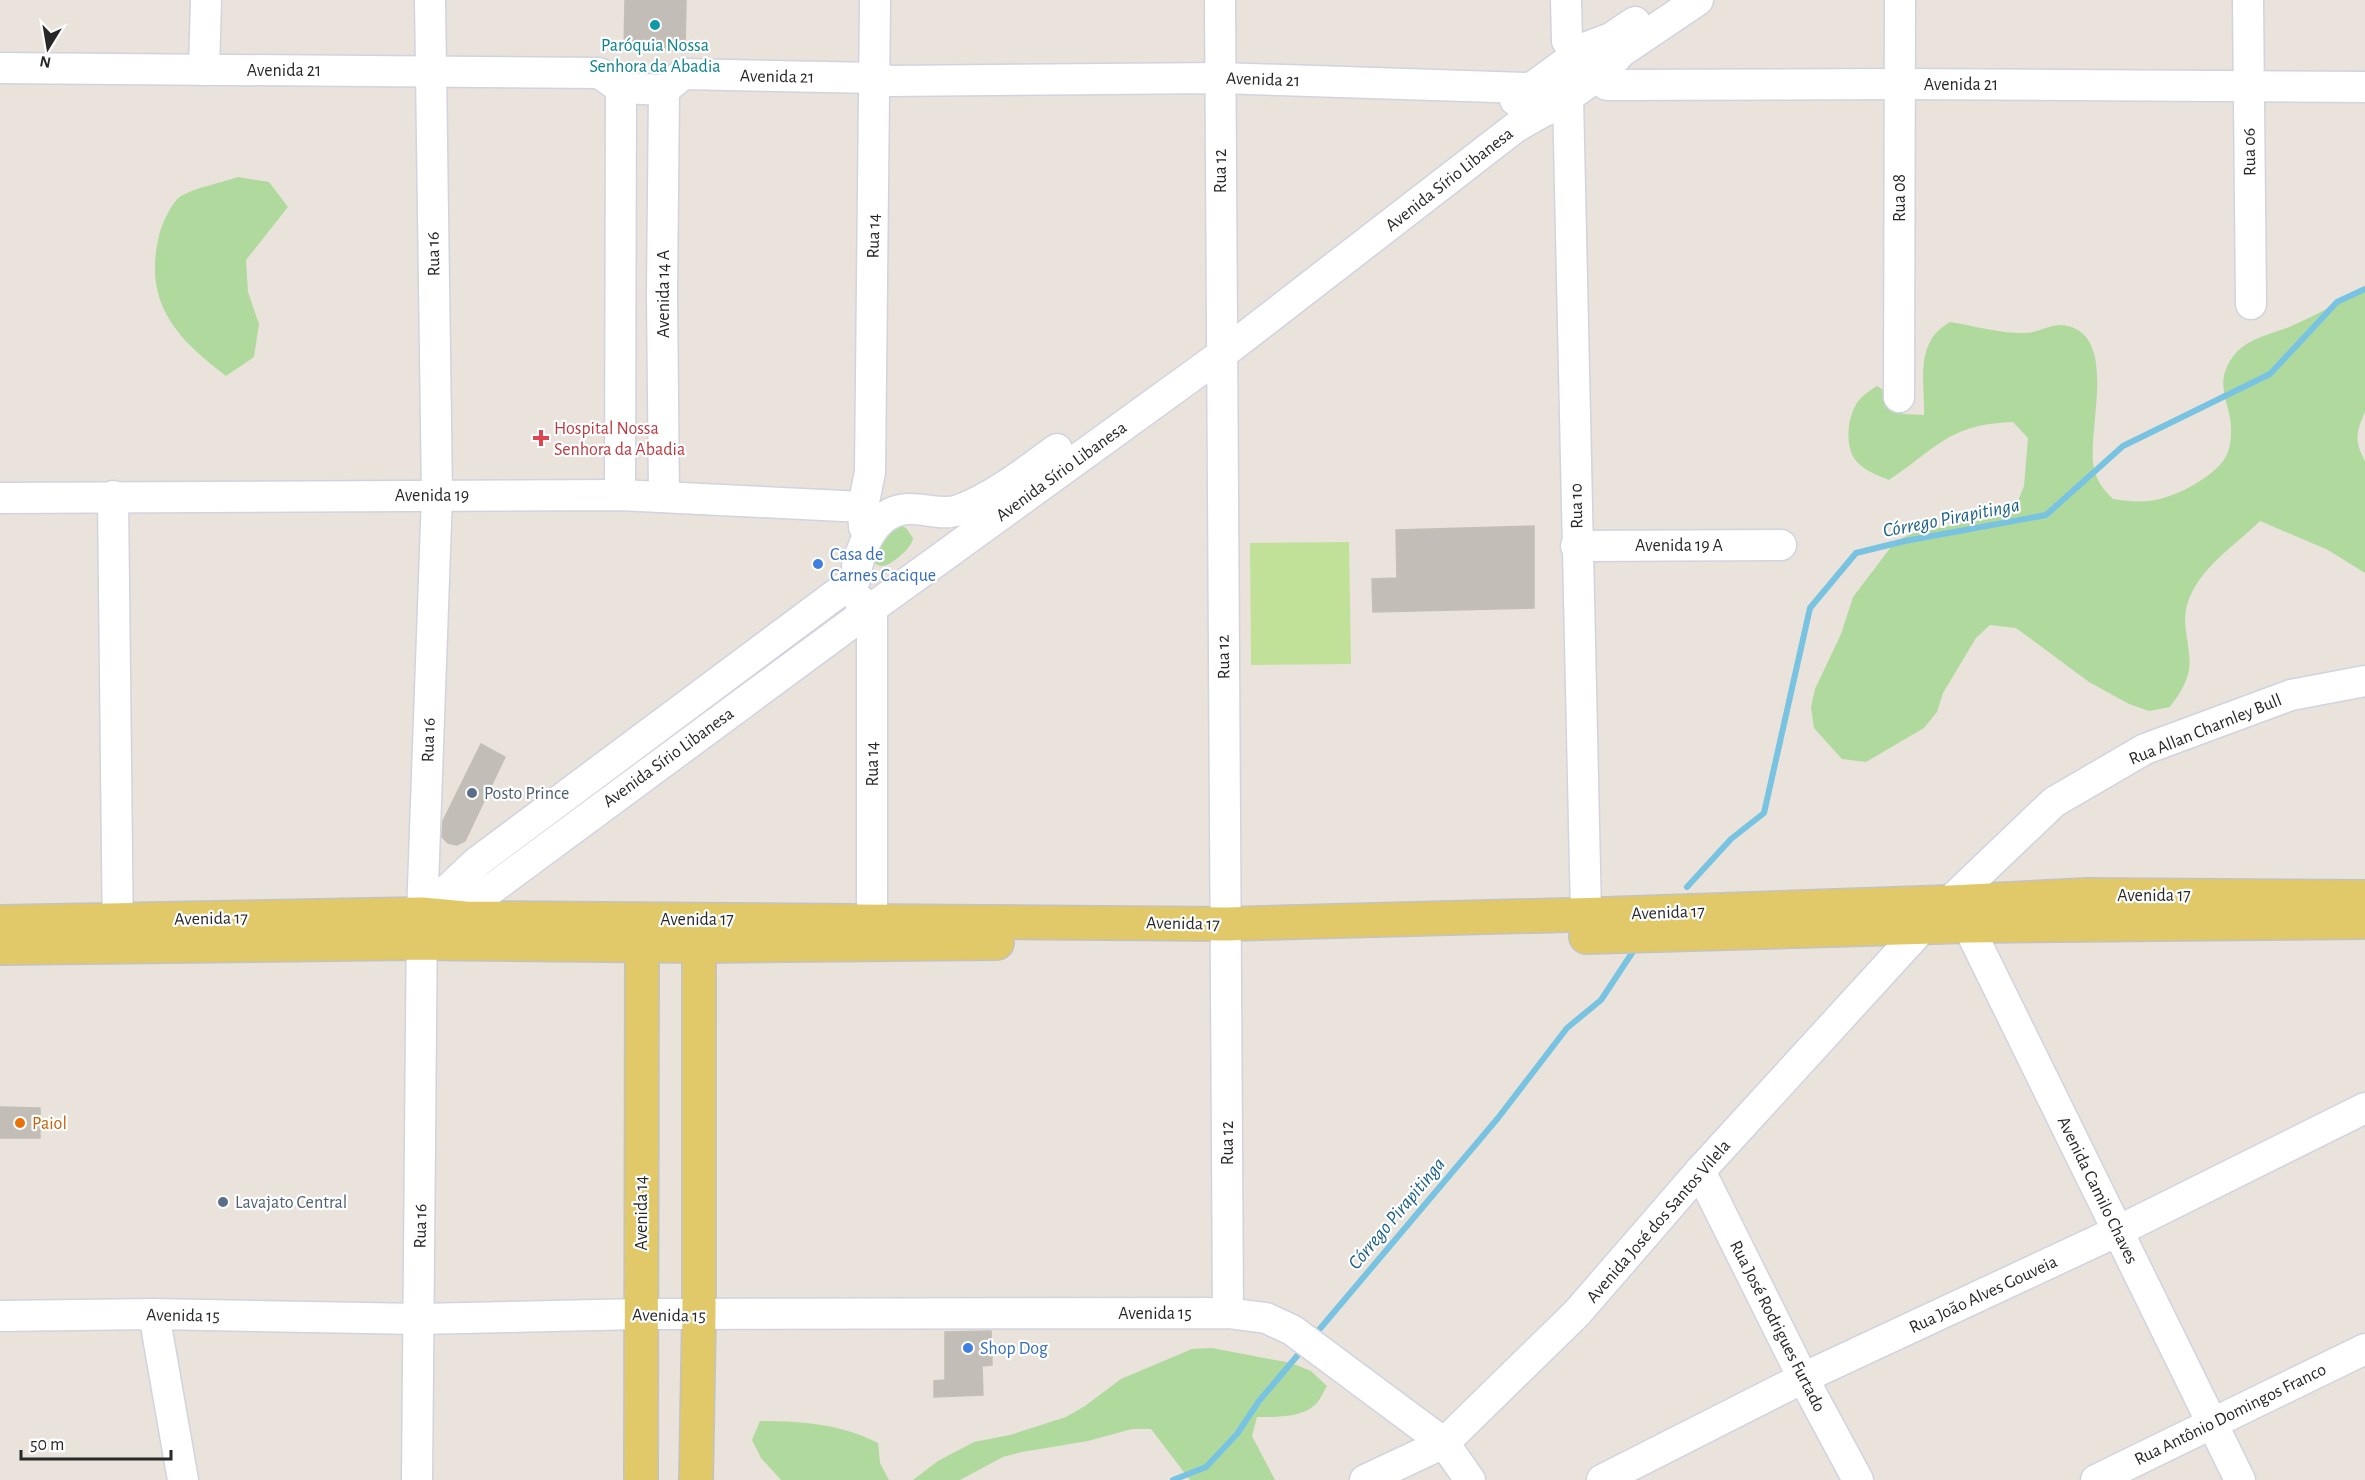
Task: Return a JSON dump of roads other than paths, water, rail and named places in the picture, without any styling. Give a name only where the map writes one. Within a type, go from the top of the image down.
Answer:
[{"type":"main road","name":"Avenida 17","points":[[1588,924],[1923,927],[1960,914],[2087,895],[2365,897]]},
{"type":"main road","name":"Avenida 17","points":[[432,925],[642,946],[699,946],[1045,943],[1226,934],[1960,914],[2365,922]]},
{"type":"main road","name":"Avenida 17","points":[[0,948],[118,934],[432,925],[872,920],[1226,934]]},
{"type":"main road","name":"Avenida 17","points":[[0,922],[118,934]]},
{"type":"main road","name":"Avenida 14","points":[[641,1480],[642,946]]},
{"type":"main road","points":[[696,1480],[699,1315],[699,946]]},
{"type":"street","points":[[204,69],[206,0]]},
{"type":"street","name":"Rua 16","points":[[417,1480],[419,1319],[432,925],[436,495],[429,71],[430,0]]},
{"type":"street","name":"Rua 14","points":[[864,541],[863,507],[870,472],[875,0]]},
{"type":"street","name":"Rua 12","points":[[1220,0],[1228,1313]]},
{"type":"street","points":[[1566,0],[1567,41],[1578,54],[1586,54],[1594,60],[1597,67],[1596,77]]},
{"type":"street","name":"Avenida Sírio Libanesa","points":[[1547,99],[1578,54],[1611,38],[1667,0]]},
{"type":"street","name":"Avenida Sírio Libanesa","points":[[432,925],[948,553],[1221,344],[1477,132],[1596,77],[1621,52],[1698,0]]},
{"type":"street","name":"Rua 08","points":[[1899,397],[1900,0]]},
{"type":"street","name":"Rua 06","points":[[2248,0],[2251,304]]},
{"type":"street","name":"Avenida 21","points":[[0,68],[599,73],[621,88],[664,90],[683,74],[875,78],[891,81],[1220,78],[1547,99]]},
{"type":"street","name":"Avenida 21","points":[[1596,77],[1607,85],[2365,87]]},
{"type":"street","points":[[621,88],[621,495]]},
{"type":"street","name":"Avenida 14 A","points":[[664,90],[662,294],[664,497]]},
{"type":"street","name":"Rua 10","points":[[1547,99],[1576,546],[1588,924]]},
{"type":"street","points":[[620,296],[662,294]]},
{"type":"street","name":"Avenida Sírio Libanesa","points":[[896,511],[910,509],[934,512],[956,511],[980,501],[1221,344]]},
{"type":"street","points":[[870,472],[896,511],[879,523],[864,541],[856,562],[854,592],[860,601],[872,608]]},
{"type":"street","name":"Avenida 19","points":[[0,498],[621,495],[863,507]]},
{"type":"street","points":[[113,496],[118,934]]},
{"type":"street","points":[[934,512],[946,519],[954,534],[948,553]]},
{"type":"street","name":"Avenida 19 A","points":[[1576,546],[1781,545]]},
{"type":"street","name":"Avenida Sírio Libanesa","points":[[432,925],[477,862],[855,580]]},
{"type":"street","name":"Rua 14","points":[[872,608],[872,920]]},
{"type":"street","name":"Rua Allan Charnley Bull","points":[[1960,914],[2054,802],[2145,749],[2291,695],[2365,681]]},
{"type":"street","name":"Avenida Camilo Chaves","points":[[1960,914],[2240,1480]]},
{"type":"street","name":"Avenida José dos Santos Vilela","points":[[1365,1480],[1444,1443],[1577,1313],[1700,1171],[1923,927]]},
{"type":"street","name":"Rua João Alves Gouveia","points":[[1602,1480],[1803,1378],[2118,1231],[2365,1108]]},
{"type":"street","name":"Rua José Rodrigues Furtado","points":[[1700,1171],[1803,1378],[1858,1480]]},
{"type":"street","name":"Avenida 15","points":[[0,1316],[154,1314],[419,1319],[641,1314],[1228,1313],[1266,1318],[1292,1330],[1444,1443],[1470,1480]]},
{"type":"street","points":[[154,1314],[183,1480]]},
{"type":"street","name":"Rua Antônio Domingos Franco","points":[[2096,1480],[2365,1349]]},
{"type":"waterway","name":"Córrego Pirapitinga","points":[[1687,887],[1731,839],[1764,813],[1810,608],[1856,553],[1905,541],[2046,515],[2123,446],[2270,374],[2337,302],[2365,289]]},
{"type":"waterway","name":"Córrego Pirapitinga","points":[[1313,1337],[1498,1118],[1567,1028],[1601,1000],[1632,953]]},
{"type":"waterway","name":"Córrego Pirapitinga","points":[[1173,1480],[1206,1467],[1237,1434],[1259,1401],[1303,1349]]},
{"type":"place","name":"Paróquia Nossa Senhora da Abadia","points":[[655,25]]},
{"type":"place","name":"Hospital Nossa Senhora da Abadia","points":[[541,438]]},
{"type":"place","name":"Casa de Carnes Cacique","points":[[818,564]]},
{"type":"place","name":"Posto Prince","points":[[472,793]]},
{"type":"place","name":"Paiol","points":[[20,1123]]},
{"type":"place","name":"Lavajato Central","points":[[223,1202]]},
{"type":"place","name":"Shop Dog","points":[[968,1348]]}]
